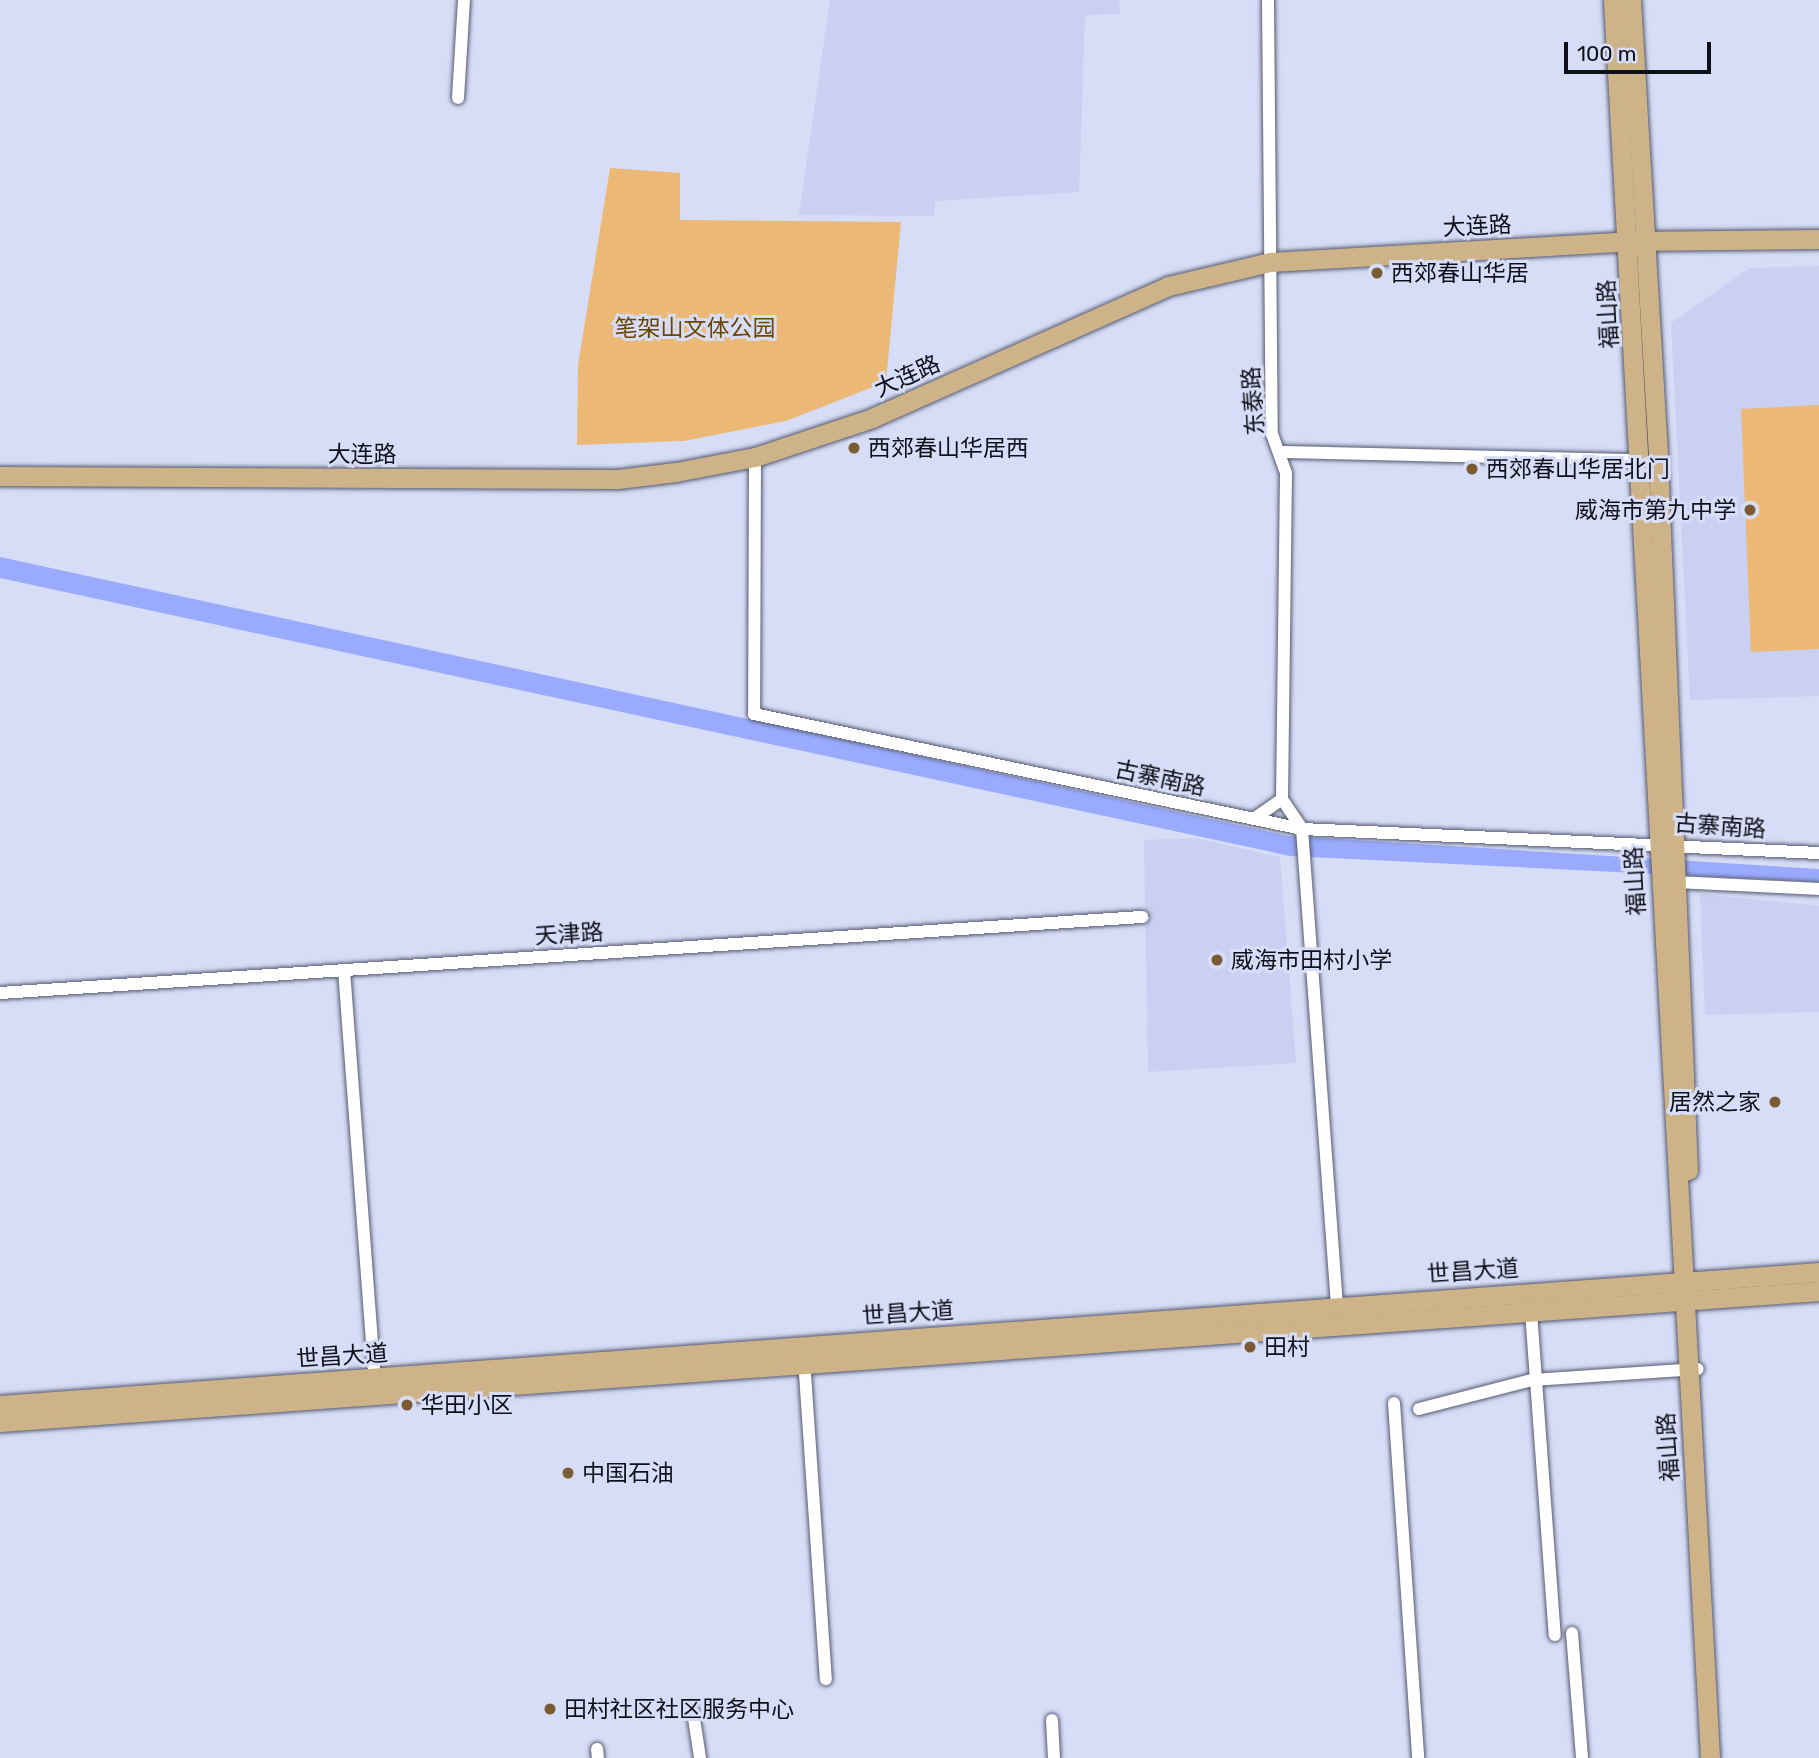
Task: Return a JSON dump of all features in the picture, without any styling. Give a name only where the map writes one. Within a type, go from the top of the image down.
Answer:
[{"type":"main road","name":"福山路","points":[[1613,0],[1637,241]]},
{"type":"main road","name":"福山路","points":[[1631,0],[1637,241],[1650,461],[1667,882],[1710,1758]]},
{"type":"main road","name":"大连路","points":[[0,476],[618,479],[755,457],[872,418],[1168,286],[1270,262],[1637,241],[1819,239]]},
{"type":"main road","name":"世昌大道","points":[[803,1354],[1531,1312],[1819,1272]]},
{"type":"main road","name":"世昌大道","points":[[0,1422],[375,1386],[803,1354],[1338,1305],[1687,1290],[1819,1291]]},
{"type":"main road","points":[[1693,1369],[1718,1758]]},
{"type":"main road","name":"世昌大道","points":[[0,1405],[375,1386]]},
{"type":"street","points":[[458,98],[464,0]]},
{"type":"street","name":"东泰路","points":[[1268,0],[1272,434],[1286,473],[1282,799]]},
{"type":"street","points":[[1280,452],[1650,461]]},
{"type":"street","name":"古寨南路","points":[[755,457],[754,714],[1254,819],[1302,832],[1819,853]]},
{"type":"street","points":[[1254,819],[1267,815],[1282,799],[1302,832],[1338,1305]]},
{"type":"street","points":[[1667,882],[1819,889]]},
{"type":"street","name":"天津路","points":[[0,993],[1142,918]]},
{"type":"street","points":[[344,970],[375,1386]]},
{"type":"street","points":[[1531,1312],[1532,1380],[1541,1398],[1555,1634]]},
{"type":"street","points":[[803,1354],[826,1679]]},
{"type":"street","points":[[1419,1409],[1532,1380],[1693,1369]]},
{"type":"street","points":[[1394,1403],[1418,1758]]},
{"type":"street","points":[[1572,1633],[1583,1758]]},
{"type":"street","points":[[693,1712],[700,1758]]},
{"type":"street","points":[[1052,1720],[1054,1758]]},
{"type":"shaded area","points":[[830,0],[1119,0],[1120,14],[1085,15],[1079,192],[935,201],[934,216],[799,215]]},
{"type":"shaded area","name":"威海市第九中学","points":[[1819,266],[1819,696],[1690,700],[1671,323],[1749,268]]},
{"type":"shaded area","name":"威海市田村小学","points":[[1196,838],[1280,857],[1296,1063],[1148,1072],[1144,840]]},
{"type":"shaded area","points":[[1700,894],[1819,906],[1819,1012],[1705,1015]]},
{"type":"green space","name":"笔架山文体公园","points":[[610,168],[680,173],[680,220],[901,222],[886,382],[786,421],[684,441],[577,445],[578,365]]},
{"type":"green space","points":[[1819,405],[1819,649],[1751,652],[1741,409]]},
{"type":"water","points":[[0,557],[1288,836],[1819,869],[1819,882],[1290,856],[0,578]]},
{"type":"place","name":"西郊春山华居","points":[[1377,273]]},
{"type":"place","name":"西郊春山华居西","points":[[854,448]]},
{"type":"place","name":"西郊春山华居北门","points":[[1472,469]]},
{"type":"place","name":"威海市第九中学","points":[[1750,510]]},
{"type":"place","name":"威海市田村小学","points":[[1217,960]]},
{"type":"place","name":"居然之家","points":[[1775,1102]]},
{"type":"place","name":"田村","points":[[1250,1347]]},
{"type":"place","name":"华田小区","points":[[407,1405]]},
{"type":"place","name":"中国石油","points":[[568,1473]]},
{"type":"place","name":"田村社区社区服务中心","points":[[550,1709]]}]
